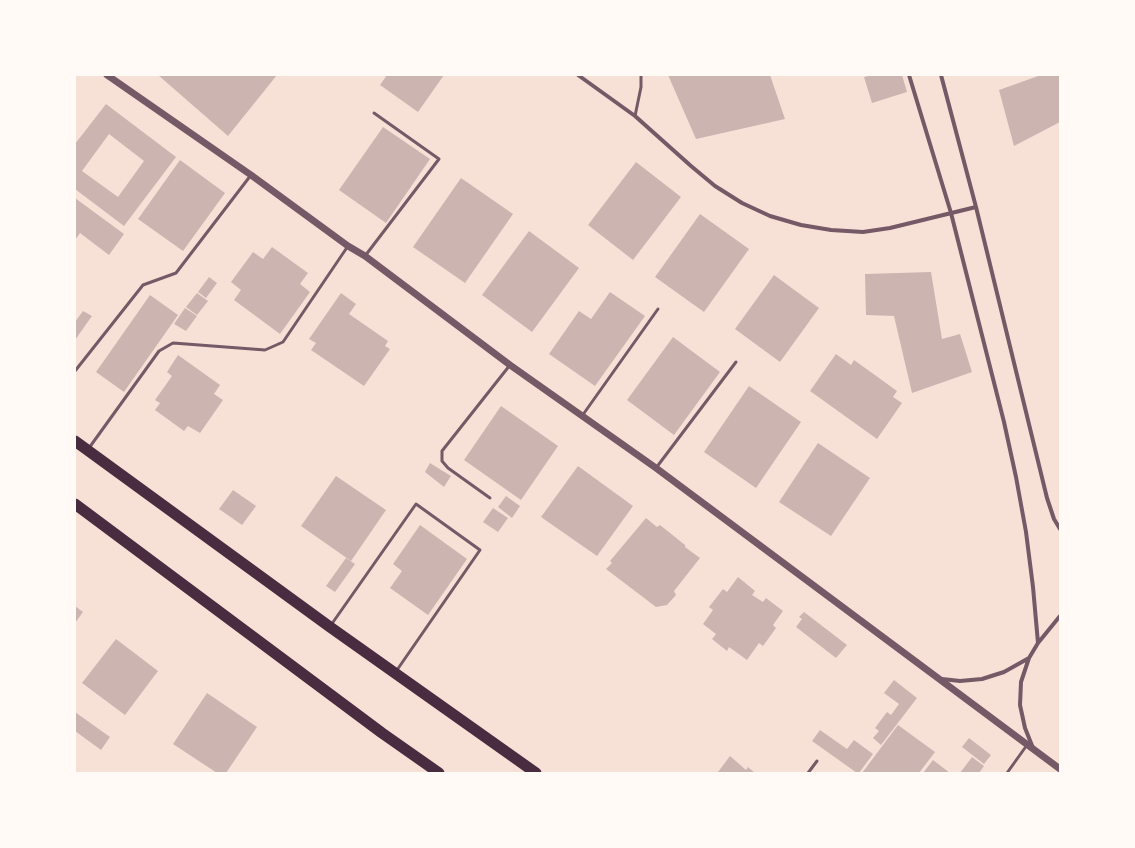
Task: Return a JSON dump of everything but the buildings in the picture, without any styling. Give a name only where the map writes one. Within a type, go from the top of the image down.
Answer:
[{"type":"highway","points":[[75,441],[330,627],[536,773]]},
{"type":"highway","points":[[75,504],[382,733],[439,773]]},
{"type":"street","points":[[107,75],[251,175],[348,246],[365,256],[510,365],[656,468],[1060,769]]},
{"type":"street","points":[[578,75],[635,116],[715,186],[742,203],[770,216],[800,225],[831,230],[863,232],[890,228],[976,207]]},
{"type":"street","points":[[909,75],[951,213],[1004,422],[1016,477],[1027,540],[1038,643]]},
{"type":"street","points":[[941,75],[976,207],[1047,498],[1054,519],[1060,529]]},
{"type":"street","points":[[1030,747],[1020,705],[1021,682],[1029,658],[1038,643],[1060,616]]},
{"type":"street","points":[[938,679],[960,681],[982,679],[1004,672],[1029,658]]},
{"type":"lane","points":[[635,116],[641,87],[641,75]]},
{"type":"lane","points":[[365,256],[438,159],[374,113]]},
{"type":"lane","points":[[75,371],[143,285],[176,273],[251,175]]},
{"type":"lane","points":[[88,450],[159,351],[173,343],[265,350],[283,342],[348,246]]},
{"type":"lane","points":[[582,416],[658,309]]},
{"type":"lane","points":[[656,468],[736,362]]},
{"type":"lane","points":[[490,498],[448,468],[442,461],[442,451],[510,365]]},
{"type":"lane","points":[[330,627],[416,504],[480,550],[395,672]]},
{"type":"lane","points":[[1007,773],[1030,747]]},
{"type":"lane","points":[[808,773],[817,761]]}]
